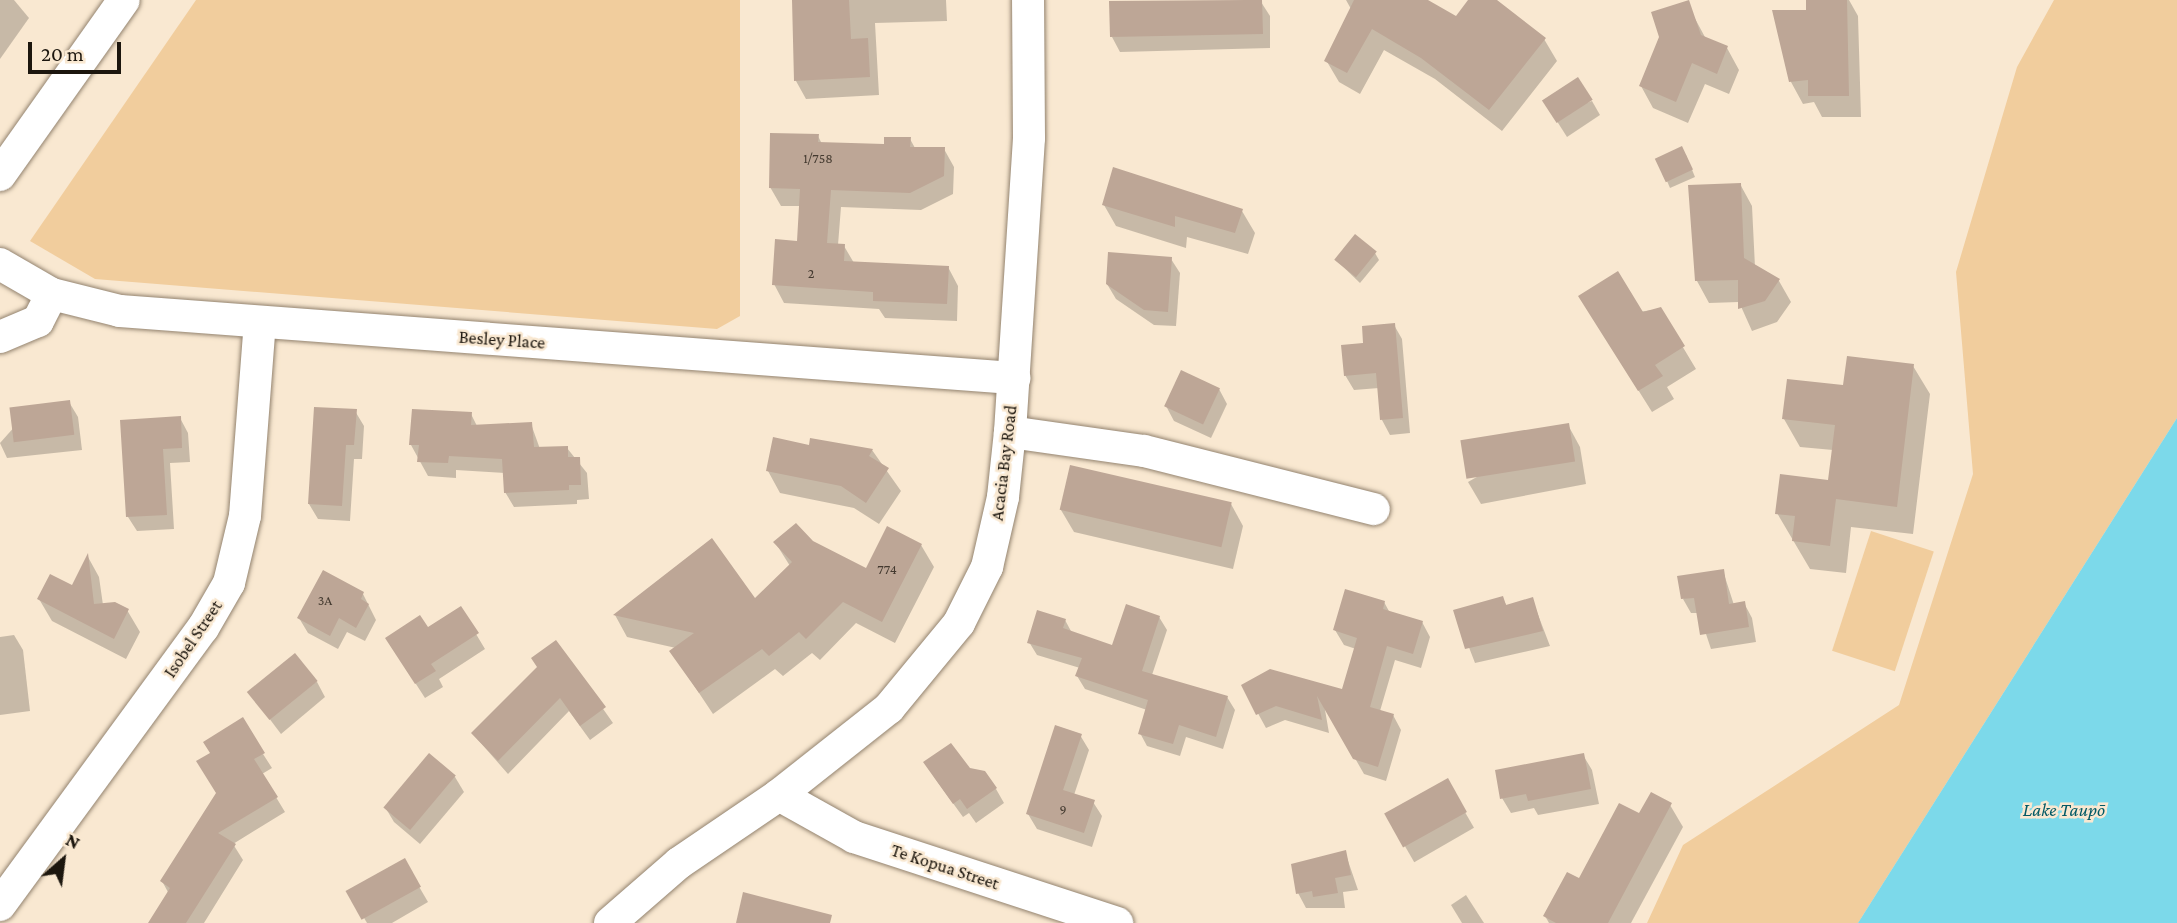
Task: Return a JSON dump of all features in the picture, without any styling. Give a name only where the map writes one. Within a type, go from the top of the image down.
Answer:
[{"type":"street","points":[[0,175],[124,0]]},
{"type":"street","name":"Acacia Bay Road","points":[[610,923],[679,863],[779,795],[889,708],[960,623],[987,567],[1003,497],[1014,378],[1029,138],[1028,0]]},
{"type":"street","name":"Besley Place","points":[[0,264],[52,294],[120,311],[1014,378]]},
{"type":"street","points":[[0,337],[38,321],[52,294]]},
{"type":"street","name":"Isobel Street","points":[[0,905],[203,628],[229,583],[246,516],[260,323]]},
{"type":"street","points":[[1010,432],[1155,453],[1374,509]]},
{"type":"street","name":"Te Kopua Street","points":[[779,795],[853,837],[1117,923]]},
{"type":"shaded area","points":[[196,0],[740,0],[740,316],[717,329],[95,279],[30,241]]},
{"type":"shaded area","points":[[2054,0],[2177,0],[2177,418],[1858,923],[1647,923],[1683,845],[1899,705],[1973,474],[1956,272],[2017,67]]},
{"type":"shaded area","points":[[1871,531],[1934,551],[1895,671],[1832,651]]},
{"type":"water","name":"Lake Taupō","points":[[2177,418],[2177,923],[1858,923]]},
{"type":"building","points":[[792,0],[849,0],[851,39],[868,38],[870,77],[794,81]]},
{"type":"building","points":[[1262,0],[1263,34],[1110,37],[1109,1]]},
{"type":"building","points":[[1354,0],[1428,0],[1456,16],[1468,0],[1497,0],[1546,38],[1489,110],[1421,58],[1372,29],[1347,73],[1324,61]]},
{"type":"building","points":[[1689,0],[1701,35],[1728,46],[1717,74],[1692,63],[1676,102],[1639,86],[1659,37],[1651,12]]},
{"type":"building","points":[[1806,0],[1847,0],[1849,96],[1808,96],[1808,80],[1789,82],[1772,10],[1806,10]]},
{"type":"building","points":[[1578,77],[1593,100],[1557,123],[1542,100]]},
{"type":"building","points":[[770,133],[819,134],[818,142],[884,144],[884,137],[911,137],[910,147],[945,147],[944,176],[910,193],[831,190],[827,243],[845,244],[844,261],[949,266],[947,304],[873,301],[873,292],[772,285],[775,239],[797,241],[800,189],[769,188]]},
{"type":"building","points":[[1682,146],[1693,170],[1666,182],[1655,159]]},
{"type":"building","points":[[1113,167],[1243,209],[1235,233],[1175,216],[1175,227],[1102,205]]},
{"type":"building","points":[[1741,183],[1744,258],[1780,279],[1765,301],[1738,309],[1738,280],[1695,281],[1688,185]]},
{"type":"building","points":[[1355,234],[1377,252],[1356,277],[1334,260]]},
{"type":"building","points":[[1108,252],[1172,257],[1168,312],[1144,310],[1106,284]]},
{"type":"building","points":[[1618,271],[1643,312],[1661,307],[1685,346],[1655,365],[1663,376],[1638,391],[1578,296]]},
{"type":"building","points":[[1395,323],[1403,418],[1380,420],[1376,373],[1344,376],[1341,345],[1363,343],[1362,326]]},
{"type":"building","points":[[1847,356],[1914,364],[1897,507],[1836,499],[1830,546],[1792,541],[1795,516],[1775,514],[1780,474],[1828,480],[1835,425],[1782,419],[1787,379],[1843,385]]},
{"type":"building","points":[[1181,370],[1220,388],[1203,424],[1164,406]]},
{"type":"building","points":[[70,400],[74,435],[14,442],[9,407]]},
{"type":"building","points":[[314,407],[357,409],[354,445],[346,445],[342,506],[308,504]]},
{"type":"building","points":[[412,409],[472,412],[471,425],[532,422],[534,447],[568,446],[568,457],[580,457],[581,485],[569,485],[569,490],[504,493],[502,459],[449,456],[448,463],[417,462],[419,445],[409,445]]},
{"type":"building","points":[[181,416],[182,448],[163,449],[167,515],[126,517],[120,420]]},
{"type":"building","points":[[1569,423],[1575,462],[1466,479],[1460,440]]},
{"type":"building","points":[[773,437],[809,445],[810,438],[873,449],[869,456],[889,468],[866,503],[841,486],[766,471]]},
{"type":"building","points":[[1070,465],[1232,502],[1221,547],[1060,510]]},
{"type":"building","points":[[796,523],[813,541],[866,568],[887,526],[922,544],[882,622],[843,602],[806,639],[799,632],[769,656],[762,649],[699,693],[669,651],[694,633],[613,615],[712,538],[755,598],[792,562],[773,542]]},
{"type":"building","points":[[88,553],[94,604],[115,602],[129,609],[114,639],[37,599],[50,574],[72,585]]},
{"type":"building","points":[[1724,569],[1729,604],[1745,601],[1749,627],[1700,635],[1694,598],[1681,599],[1677,576]]},
{"type":"building","points":[[323,570],[364,592],[361,599],[369,604],[356,628],[339,618],[330,636],[297,618]]},
{"type":"building","points":[[1345,589],[1385,601],[1383,609],[1423,621],[1413,654],[1387,646],[1370,707],[1394,714],[1378,767],[1353,759],[1317,696],[1322,720],[1276,706],[1256,715],[1241,685],[1270,669],[1342,689],[1357,638],[1333,630]]},
{"type":"building","points":[[1503,596],[1506,605],[1533,597],[1543,631],[1465,649],[1453,610]]},
{"type":"building","points":[[1126,604],[1160,616],[1142,671],[1228,696],[1216,737],[1179,725],[1173,744],[1138,734],[1148,700],[1075,676],[1082,658],[1027,643],[1037,610],[1066,619],[1063,628],[1112,645]]},
{"type":"building","points":[[461,606],[479,633],[431,664],[436,671],[415,684],[385,638],[420,615],[428,627]]},
{"type":"building","points":[[556,640],[606,707],[580,726],[560,698],[498,761],[471,733],[537,667],[531,658]]},
{"type":"building","points":[[295,653],[318,681],[269,720],[247,692]]},
{"type":"building","points":[[243,717],[265,753],[254,759],[278,797],[218,833],[236,844],[186,923],[148,923],[170,888],[160,881],[216,793],[196,761],[210,753],[203,742]]},
{"type":"building","points":[[1055,725],[1082,734],[1063,790],[1095,800],[1084,833],[1026,814]]},
{"type":"building","points":[[951,743],[970,768],[985,771],[997,788],[967,809],[960,799],[953,804],[923,762]]},
{"type":"building","points":[[429,753],[456,775],[410,830],[383,807]]},
{"type":"building","points":[[1584,753],[1591,789],[1528,801],[1526,794],[1500,799],[1495,770]]},
{"type":"building","points":[[1448,778],[1467,812],[1403,848],[1384,813]]},
{"type":"building","points":[[1651,792],[1672,803],[1608,923],[1556,923],[1543,916],[1567,872],[1579,878],[1619,803],[1639,813]]},
{"type":"building","points":[[1346,850],[1351,875],[1335,878],[1338,893],[1313,897],[1312,891],[1296,894],[1291,864]]},
{"type":"building","points":[[405,858],[421,887],[362,920],[346,891]]},
{"type":"building","points":[[743,892],[832,915],[830,923],[736,923]]}]
